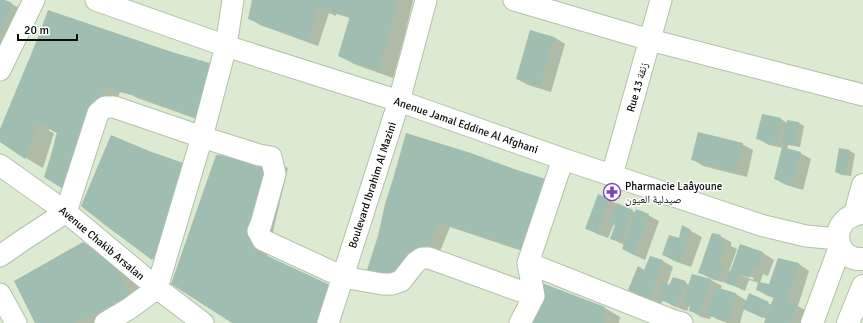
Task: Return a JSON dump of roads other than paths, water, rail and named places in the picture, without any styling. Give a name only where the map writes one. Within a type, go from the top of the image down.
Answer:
[{"type":"main road","points":[[812,323],[839,243],[839,231],[842,223],[848,218],[859,214],[863,185]]},
{"type":"main road","points":[[839,243],[845,253],[852,258],[863,260]]},
{"type":"main road","points":[[848,323],[863,286]]},
{"type":"street","points":[[0,70],[34,0]]},
{"type":"street","name":"Anenue Jamal Eddine Al Afghani","points":[[96,0],[226,46],[399,101],[563,159],[764,226],[839,243]]},
{"type":"street","points":[[106,323],[130,308],[157,288],[202,137],[226,46],[233,0]]},
{"type":"street","name":"Boulevard Ibrahim Al Mazini","points":[[328,323],[399,101],[426,0]]},
{"type":"street","points":[[514,0],[650,40],[863,95]]},
{"type":"street","name":"Rue 13 زنقة","points":[[612,175],[661,0]]},
{"type":"street","points":[[0,256],[66,212],[98,113],[105,107],[114,107],[202,137],[259,155],[271,157],[276,174],[258,231],[263,240],[343,277],[382,284],[392,284],[401,281],[416,262],[422,258],[429,258],[534,296]]},
{"type":"street","points":[[520,323],[534,296],[528,263],[563,159]]},
{"type":"street","name":"Avenue Chakib Arsalan","points":[[0,165],[66,212],[157,288],[203,323]]},
{"type":"street","points":[[528,263],[674,322]]},
{"type":"street","points":[[0,294],[16,323]]},
{"type":"place","name":"Pharmacie Laâyoune صيدلية العيون","points":[[612,192]]}]
